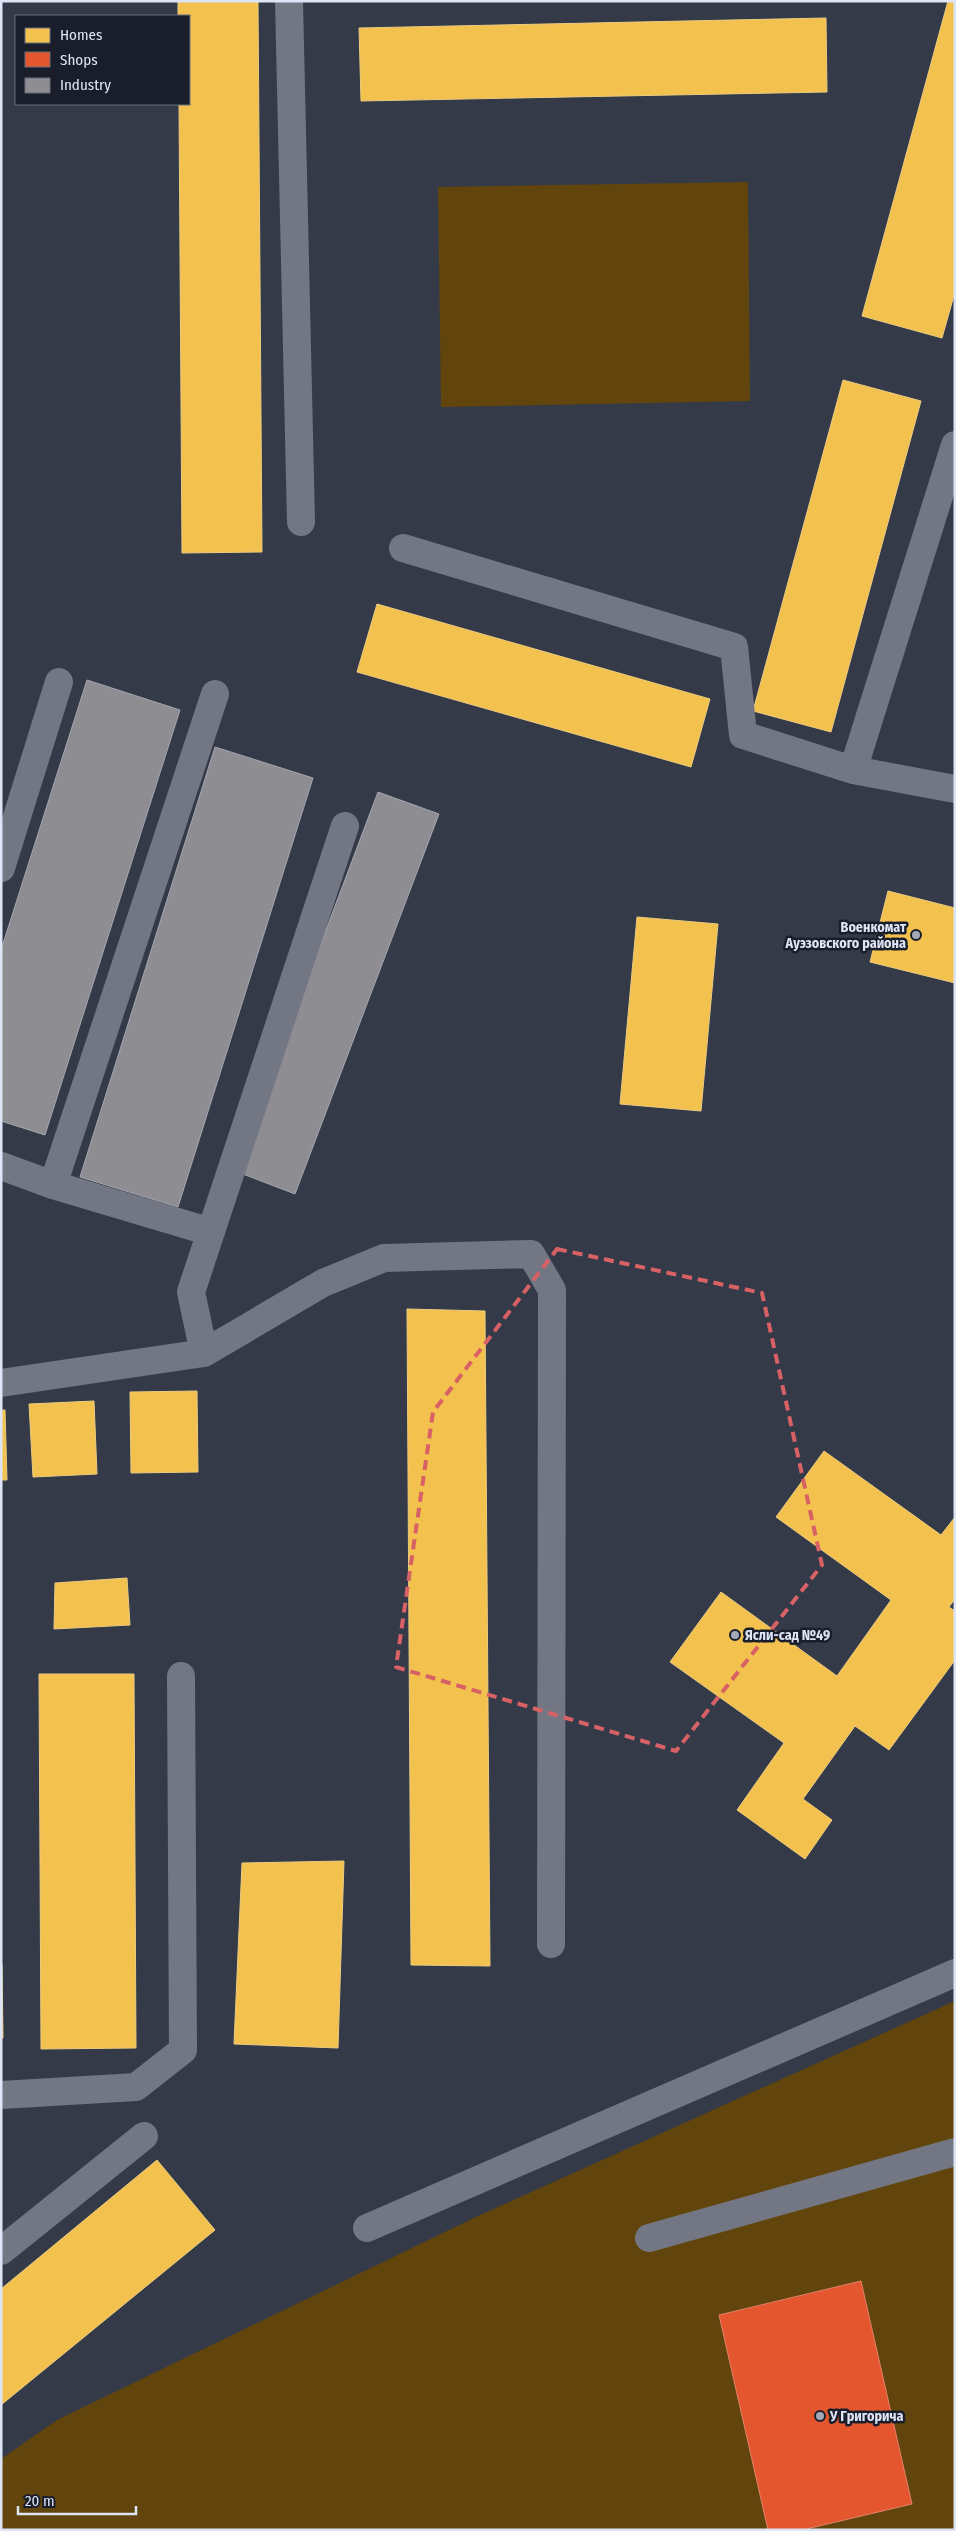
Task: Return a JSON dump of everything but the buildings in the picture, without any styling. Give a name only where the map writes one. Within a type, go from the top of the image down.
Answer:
[{"type":"lane","points":[[289,1],[300,522]]},
{"type":"lane","points":[[853,770],[955,445]]},
{"type":"lane","points":[[402,548],[734,647],[743,735],[853,770],[955,789]]},
{"type":"lane","points":[[1,868],[59,682]]},
{"type":"lane","points":[[53,1185],[216,694]]},
{"type":"lane","points":[[204,1353],[191,1292],[345,826]]},
{"type":"lane","points":[[1,1166],[53,1185],[211,1232]]},
{"type":"lane","points":[[1,1383],[204,1353],[323,1283],[384,1258],[531,1254],[552,1290],[551,1944]]},
{"type":"lane","points":[[1,2095],[136,2087],[183,2050],[181,1676]]},
{"type":"lane","points":[[367,2228],[955,1973]]},
{"type":"lane","points":[[1,2251],[144,2136]]},
{"type":"lane","points":[[649,2238],[955,2152]]},
{"type":"highlighted area","points":[[557,1249],[762,1293],[822,1565],[676,1751],[396,1667],[433,1412]]},
{"type":"shaded area","points":[[748,182],[750,401],[441,407],[438,187]]},
{"type":"shaded area","points":[[955,2001],[955,2530],[1,2530],[1,2459],[57,2420],[478,2216]]},
{"type":"place","name":"Военкомат Ауэзовского района","points":[[916,935]]},
{"type":"place","name":"Ясли-сад №49","points":[[735,1635]]},
{"type":"place","name":"У Григорича","points":[[820,2416]]}]
